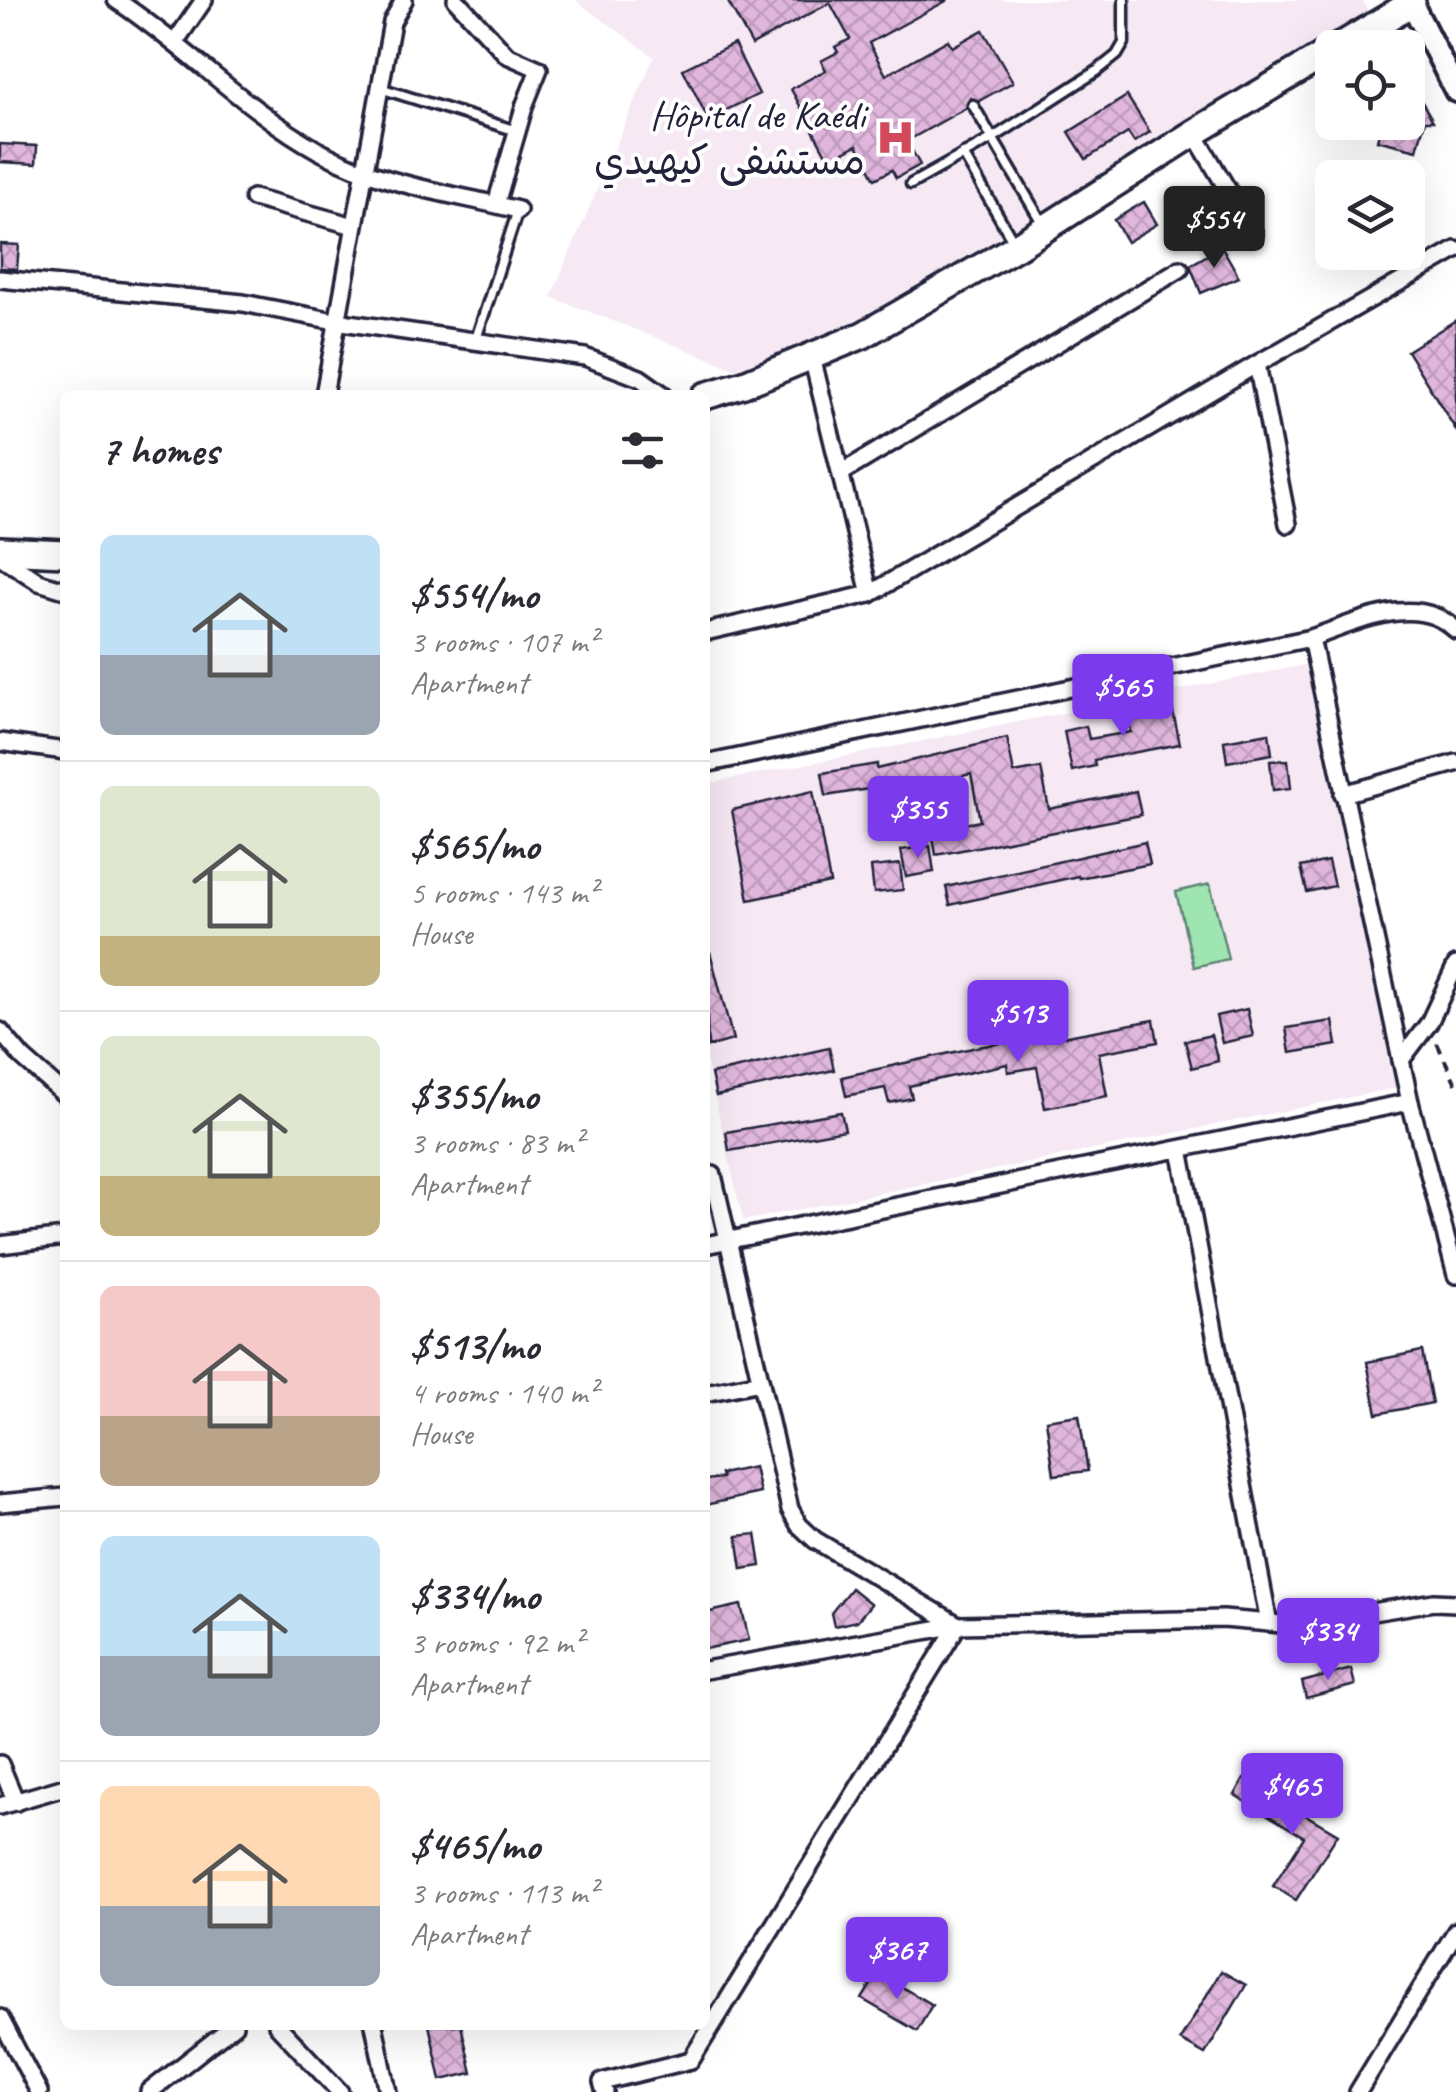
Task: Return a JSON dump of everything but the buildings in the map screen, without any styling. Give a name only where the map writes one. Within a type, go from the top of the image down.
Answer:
[{"type":"main road","points":[[1365,30],[1411,1]]},
{"type":"main road","points":[[710,394],[863,336],[1016,247],[1315,61]]},
{"type":"main road","points":[[0,553],[60,553]]},
{"type":"street","points":[[116,0],[175,42],[243,100],[319,151],[384,180],[518,210]]},
{"type":"street","points":[[175,42],[204,0]]},
{"type":"street","points":[[325,390],[392,22],[404,0]]},
{"type":"street","points":[[456,0],[507,54],[539,69],[496,204]]},
{"type":"street","points":[[1411,1],[1456,91]]},
{"type":"street","points":[[1194,133],[1254,234]]},
{"type":"street","points":[[254,198],[354,226]]},
{"type":"street","points":[[710,631],[870,594],[1456,250]]},
{"type":"street","points":[[843,472],[1180,270]]},
{"type":"street","points":[[0,279],[243,303],[335,321],[585,357],[640,378],[657,390]]},
{"type":"street","points":[[812,356],[870,594]]},
{"type":"street","points":[[1257,364],[1288,524]]},
{"type":"street","points":[[0,553],[40,582],[60,588]]},
{"type":"street","points":[[710,763],[1311,638],[1386,613],[1425,612],[1445,620],[1456,630]]},
{"type":"street","points":[[1311,638],[1410,1102],[1456,1275]]},
{"type":"street","points":[[0,744],[60,750]]},
{"type":"street","points":[[1343,794],[1456,763]]},
{"type":"street","points":[[1401,1060],[1429,1023],[1456,965]]},
{"type":"street","points":[[0,1030],[7,1049],[60,1091]]},
{"type":"street","points":[[710,1244],[1410,1102]]},
{"type":"street","points":[[1180,1150],[1269,1623]]},
{"type":"street","points":[[713,1175],[790,1509],[799,1525],[815,1540],[958,1624]]},
{"type":"street","points":[[0,1245],[60,1238]]},
{"type":"street","points":[[710,1392],[760,1382]]},
{"type":"street","points":[[0,1503],[60,1497]]},
{"type":"street","points":[[710,1669],[958,1624],[1192,1619],[1312,1623],[1434,1602],[1456,1602]]},
{"type":"street","points":[[710,2029],[958,1624]]},
{"type":"street","points":[[0,1764],[8,1804],[60,1791]]},
{"type":"street","points":[[1358,2092],[1456,1931]]},
{"type":"street","points":[[0,2018],[39,2092]]},
{"type":"street","points":[[149,2092],[228,2030]]},
{"type":"street","points":[[282,2030],[340,2092]]},
{"type":"street","points":[[375,2030],[388,2092]]},
{"type":"street","points":[[605,2092],[602,2082],[691,2060],[709,2030]]},
{"type":"lane","points":[[912,184],[993,138],[1116,55],[1124,43],[1124,0]]},
{"type":"lane","points":[[380,88],[517,131]]},
{"type":"lane","points":[[973,104],[1046,228]]},
{"type":"lane","points":[[963,154],[1016,247]]},
{"type":"lane","points":[[474,342],[518,210]]},
{"type":"path","points":[[1429,1023],[1456,1084]]},
{"type":"shaded area","name":"Hôpital de Kaédi مستشفى كيهيدي","points":[[575,0],[1362,0],[1371,15],[1346,30],[1315,30],[1315,49],[871,318],[747,373],[551,297],[654,57]]},
{"type":"shaded area","points":[[1310,664],[1396,1088],[743,1221],[710,1076],[710,783]]},
{"type":"green space","points":[[1210,884],[1228,959],[1194,967],[1176,892]]},
{"type":"place","name":"Hôpital de Kaédi مستشفى كيهيدي","points":[[895,137]]}]
